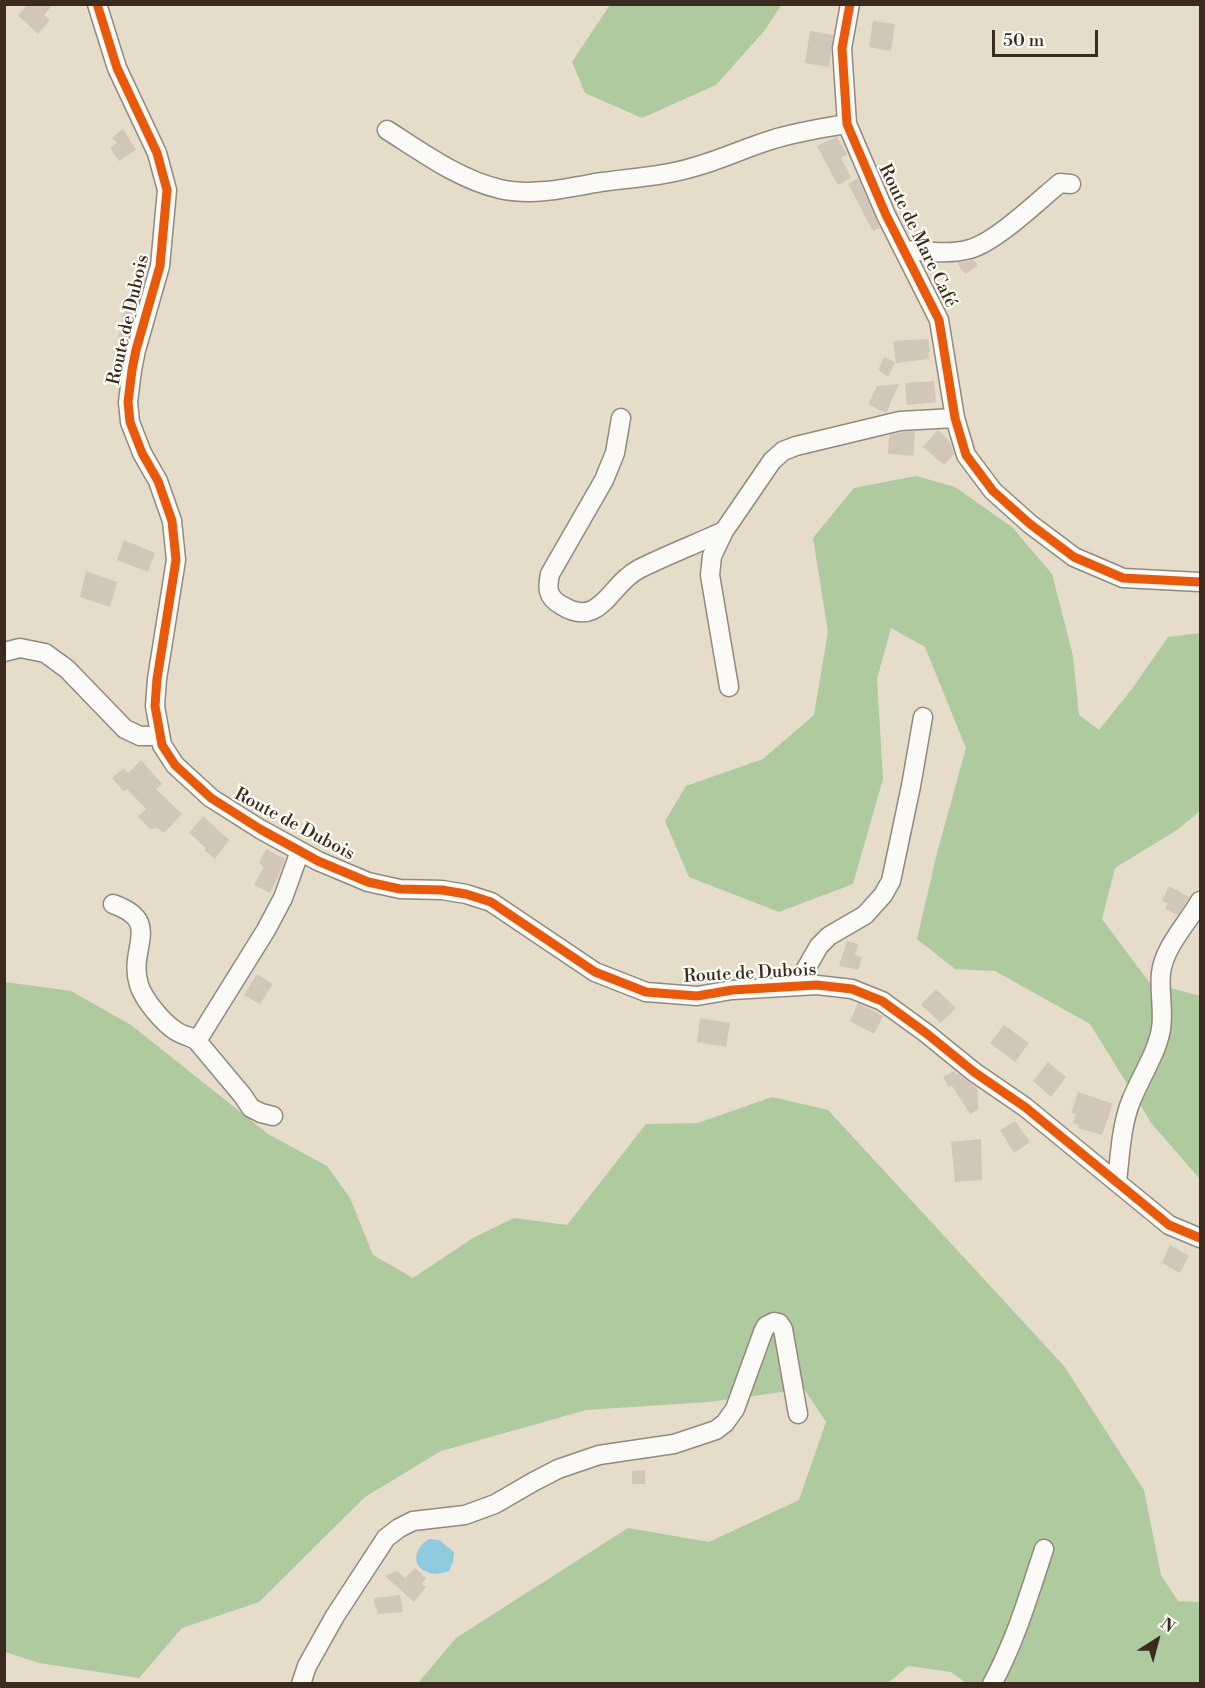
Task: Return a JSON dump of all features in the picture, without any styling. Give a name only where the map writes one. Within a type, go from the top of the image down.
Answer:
[{"type":"street","name":"Route de Dubois","points":[[97,4],[117,68],[157,153],[167,190],[160,266],[136,350],[128,402],[130,422],[142,453],[158,481],[172,521],[176,560],[157,679],[155,706],[162,745],[175,765],[211,798],[260,829],[318,861],[368,882],[400,889],[442,890],[466,894],[491,902],[595,972],[646,992],[697,996],[732,990],[817,985],[852,989],[882,1001],[974,1072],[1025,1107],[1169,1225],[1200,1238]]},
{"type":"street","name":"Route de Mare Café","points":[[850,4],[842,48],[847,124],[886,215],[939,320],[955,418],[966,455],[993,491],[1030,524],[1074,557],[1123,578],[1200,582]]},
{"type":"street","points":[[387,130],[455,172],[499,189],[526,192],[551,191],[662,175],[694,167],[773,139],[847,124]]},
{"type":"street","points":[[905,250],[953,251],[968,250],[981,245],[997,235],[1060,183],[1071,184]]},
{"type":"street","points":[[621,418],[615,453],[604,480],[550,574],[547,588],[555,602],[572,612],[585,613],[600,607],[636,570],[724,531]]},
{"type":"street","points":[[729,687],[710,575],[712,556],[724,531],[772,460],[783,451],[796,446],[900,421],[955,418]]},
{"type":"street","points":[[4,652],[20,648],[45,653],[68,669],[125,729],[140,736],[160,736]]},
{"type":"street","points":[[796,986],[819,946],[830,936],[865,915],[883,895],[891,881],[923,717]]},
{"type":"street","points":[[197,1041],[266,930],[283,898],[300,851]]},
{"type":"street","points":[[1117,1182],[1125,1120],[1161,1030],[1161,971],[1167,953],[1200,901]]},
{"type":"street","points":[[113,904],[127,909],[136,916],[141,924],[137,975],[139,986],[148,1002],[170,1027],[179,1034],[197,1041],[251,1108],[273,1116]]},
{"type":"street","points":[[301,1683],[307,1666],[334,1616],[386,1538],[413,1521],[465,1515],[495,1504],[558,1469],[599,1455],[674,1444],[716,1430],[725,1423],[735,1409],[763,1332],[770,1323],[779,1323],[783,1329],[798,1414]]},
{"type":"street","points":[[992,1683],[1002,1665],[1027,1603],[1044,1549]]},
{"type":"green space","points":[[610,5],[781,5],[765,30],[716,85],[642,118],[585,93],[572,62]]},
{"type":"green space","points":[[916,476],[955,487],[1012,527],[1052,574],[1073,656],[1079,715],[1099,730],[1132,689],[1168,637],[1200,633],[1200,811],[1177,830],[1115,868],[1102,919],[1149,982],[1200,996],[1200,1179],[1152,1124],[1090,1024],[995,971],[955,969],[917,939],[937,853],[966,748],[925,647],[891,628],[877,679],[883,779],[853,884],[779,912],[689,877],[665,821],[686,786],[763,759],[814,715],[828,632],[813,538],[854,488]]},
{"type":"green space","points":[[5,982],[71,991],[131,1025],[268,1134],[327,1166],[350,1198],[373,1255],[413,1278],[473,1238],[514,1218],[567,1225],[646,1124],[698,1123],[772,1097],[828,1110],[1064,1366],[1144,1490],[1161,1575],[1178,1601],[1200,1602],[1200,1683],[966,1683],[951,1672],[908,1666],[887,1684],[418,1683],[456,1638],[628,1528],[709,1542],[799,1500],[826,1422],[804,1389],[709,1402],[586,1410],[441,1451],[365,1497],[259,1602],[182,1628],[139,1678],[39,1663],[5,1652]]},
{"type":"water","points":[[429,1539],[439,1540],[454,1552],[449,1571],[435,1574],[421,1569],[418,1565],[416,1559],[419,1549]]},
{"type":"building","points":[[28,4],[53,4],[44,15],[50,20],[38,34],[18,15]]},
{"type":"building","points":[[873,21],[895,24],[891,51],[869,47]]},
{"type":"building","points":[[810,31],[833,35],[829,67],[805,63]]},
{"type":"building","points":[[123,129],[136,150],[119,161],[110,148],[117,143],[112,138]]},
{"type":"building","points":[[837,137],[847,154],[841,158],[851,178],[838,185],[817,146]]},
{"type":"building","points":[[858,178],[880,228],[873,231],[848,184]]},
{"type":"building","points":[[974,260],[978,266],[965,274],[957,263]]},
{"type":"building","points":[[130,297],[139,300],[122,362],[113,360],[120,330],[118,330]]},
{"type":"building","points":[[928,339],[929,359],[896,363],[893,341]]},
{"type":"building","points":[[884,357],[895,362],[888,377],[878,370]]},
{"type":"building","points":[[934,381],[936,402],[907,405],[905,383]]},
{"type":"building","points":[[899,384],[886,413],[868,404],[877,386]]},
{"type":"building","points":[[938,430],[950,442],[954,454],[944,465],[923,447]]},
{"type":"building","points":[[915,431],[913,456],[888,454],[889,435]]},
{"type":"building","points":[[124,540],[155,553],[148,572],[117,560]]},
{"type":"building","points":[[86,571],[117,582],[110,607],[80,597]]},
{"type":"building","points":[[141,760],[162,784],[156,789],[182,814],[164,833],[157,828],[150,829],[138,817],[146,809],[127,789],[124,792],[112,778],[124,768],[128,773]]},
{"type":"building","points":[[203,816],[229,840],[215,859],[189,833]]},
{"type":"building","points":[[266,849],[285,859],[270,893],[254,885],[264,867],[259,863]]},
{"type":"building","points":[[1169,886],[1189,897],[1178,915],[1165,909],[1168,903],[1162,901]]},
{"type":"building","points":[[847,941],[858,944],[855,955],[862,957],[858,970],[839,966]]},
{"type":"building","points":[[257,974],[273,984],[260,1004],[244,995]]},
{"type":"building","points":[[936,989],[956,1008],[941,1023],[921,1005]]},
{"type":"building","points":[[858,1003],[883,1016],[874,1034],[850,1021]]},
{"type":"building","points":[[700,1018],[730,1023],[726,1047],[697,1042]]},
{"type":"building","points":[[1004,1025],[1029,1043],[1015,1062],[990,1043]]},
{"type":"building","points":[[1048,1062],[1066,1077],[1051,1097],[1033,1081]]},
{"type":"building","points":[[954,1071],[977,1088],[979,1109],[970,1114],[952,1086],[949,1087],[943,1077]]},
{"type":"building","points":[[1078,1092],[1113,1104],[1102,1135],[1078,1128],[1079,1125],[1073,1123],[1076,1114],[1071,1113]]},
{"type":"building","points":[[1015,1121],[1030,1142],[1014,1153],[1000,1130]]},
{"type":"building","points":[[981,1139],[982,1180],[955,1182],[951,1142]]},
{"type":"building","points":[[1170,1245],[1189,1256],[1180,1273],[1162,1263]]},
{"type":"building","points":[[645,1470],[645,1484],[632,1484],[632,1471]]},
{"type":"building","points":[[415,1568],[426,1578],[422,1584],[426,1587],[414,1602],[385,1576],[397,1571],[405,1578]]},
{"type":"building","points":[[400,1595],[403,1612],[378,1614],[374,1598]]},
{"type":"cycle path","points":[[97,4],[117,68],[157,153],[167,190],[160,266],[136,350],[128,402],[130,422],[142,453],[158,481],[172,521],[176,560],[157,679],[155,706],[162,745],[175,765],[211,798],[260,829],[318,861],[368,882],[400,889],[442,890],[466,894],[491,902],[595,972],[646,992],[697,996],[732,990],[817,985],[852,989],[882,1001],[974,1072],[1025,1107],[1169,1225],[1200,1238]]},
{"type":"cycle path","points":[[850,4],[842,48],[847,124],[886,215],[939,320],[955,418],[966,455],[993,491],[1030,524],[1074,557],[1123,578],[1200,582]]}]
